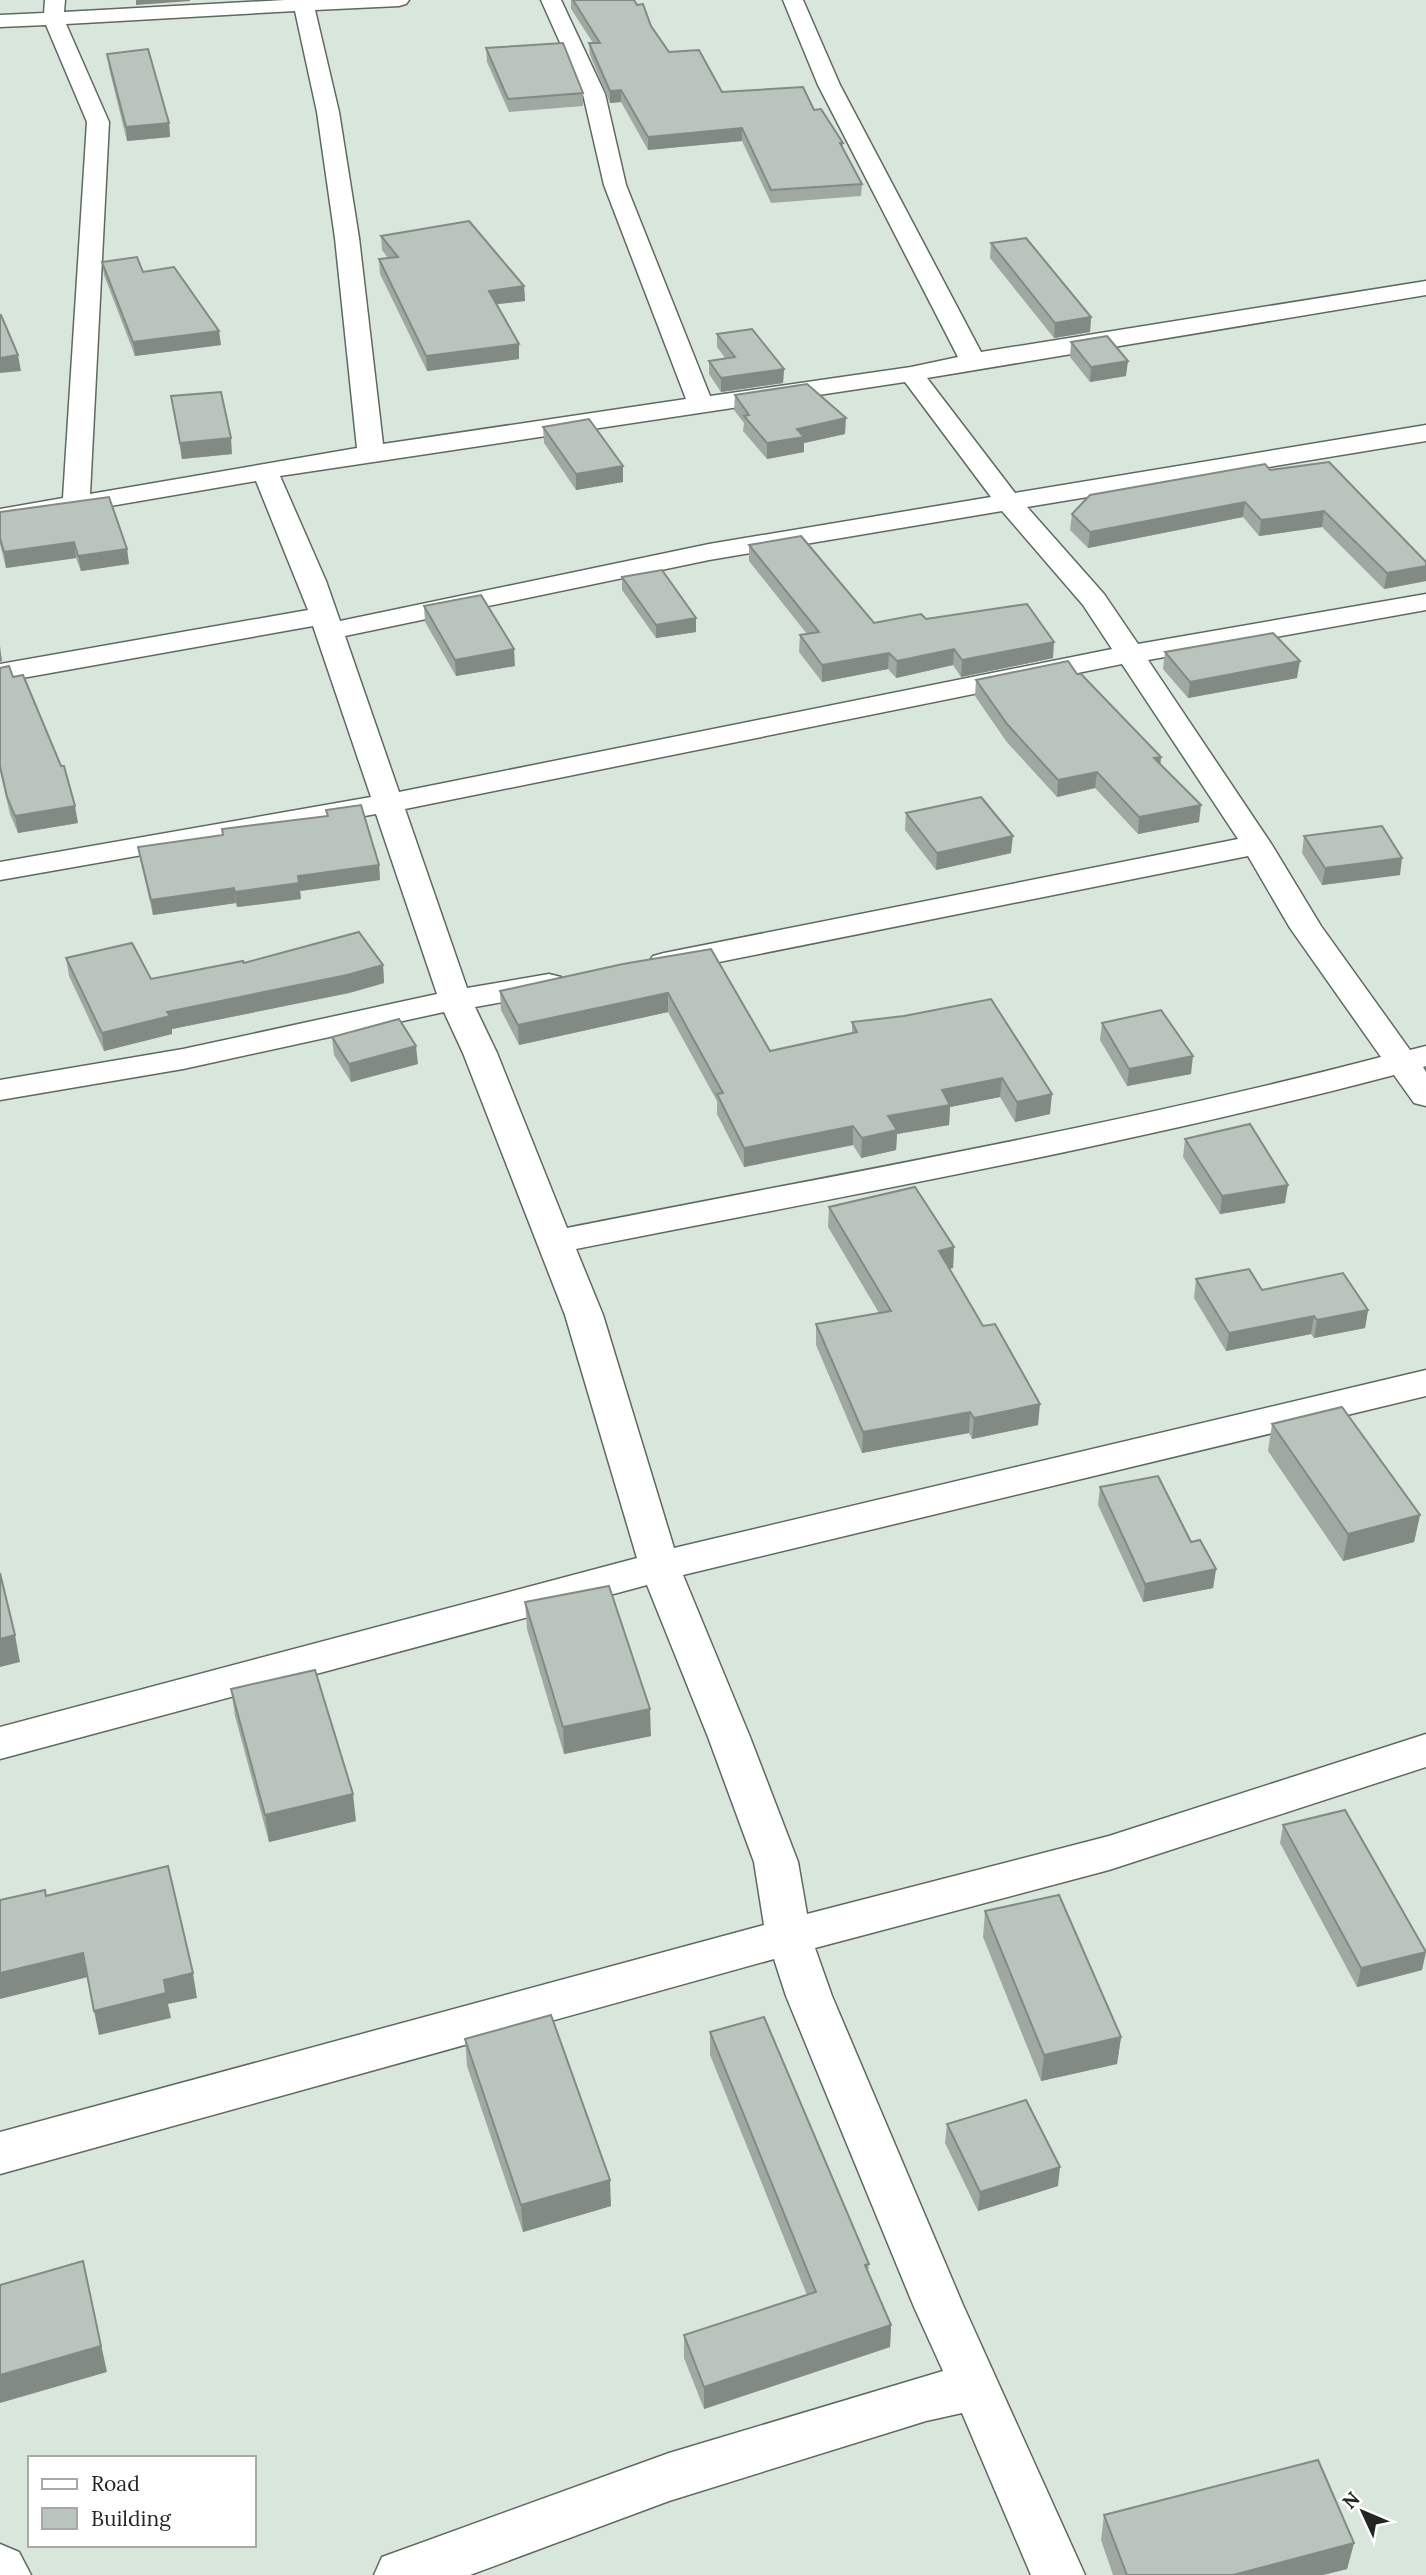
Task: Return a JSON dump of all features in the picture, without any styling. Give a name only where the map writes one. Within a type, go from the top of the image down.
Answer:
[{"type":"street","points":[[0,20],[54,9],[399,0]]},
{"type":"street","points":[[551,0],[594,94],[615,185],[700,403]]},
{"type":"street","points":[[793,0],[829,85],[973,361]]},
{"type":"street","points":[[304,3],[328,112],[347,238],[371,453]]},
{"type":"street","points":[[54,9],[98,122],[76,502]]},
{"type":"street","points":[[0,517],[371,453],[911,374],[973,361],[1426,288]]},
{"type":"street","points":[[911,374],[1007,501],[1094,600],[1257,845],[1306,928],[1413,1059],[1426,1096]]},
{"type":"street","points":[[0,673],[327,623],[709,552],[1426,433]]},
{"type":"street","points":[[265,471],[313,581],[455,1000],[480,1053],[584,1315],[659,1566],[729,1737],[776,1862],[789,1937],[809,1996],[939,2307],[1058,2575]]},
{"type":"street","points":[[0,871],[388,803],[1131,653],[1426,602]]},
{"type":"street","points":[[639,968],[1257,845]]},
{"type":"street","points":[[0,1090],[183,1059],[455,1000],[573,979]]},
{"type":"street","points":[[554,1242],[998,1154],[1292,1091],[1413,1059]]},
{"type":"street","points":[[0,1743],[613,1581],[659,1566],[1426,1383]]},
{"type":"street","points":[[0,2153],[789,1937],[1109,1853],[1426,1749]]},
{"type":"street","points":[[401,2575],[668,2477],[926,2398],[976,2387]]},
{"type":"street","points":[[0,2570],[4,2575]]},
{"type":"building","points":[[573,0],[634,0],[637,5],[643,4],[651,26],[669,52],[699,50],[722,92],[803,87],[814,110],[821,109],[843,143],[840,143],[862,184],[771,190],[742,128],[648,137],[621,90],[610,91],[589,43],[600,43]]},
{"type":"building","points":[[563,43],[583,93],[508,99],[486,48]]},
{"type":"building","points":[[148,49],[169,123],[126,127],[107,54]]},
{"type":"building","points":[[469,221],[524,286],[489,291],[519,344],[426,356],[379,259],[398,257],[381,236]]},
{"type":"building","points":[[1026,238],[1091,317],[1055,323],[991,243]]},
{"type":"building","points":[[137,257],[143,272],[174,267],[219,331],[133,342],[102,262]]},
{"type":"building","points":[[1,315],[18,355],[0,358]]},
{"type":"building","points":[[752,329],[784,369],[721,378],[709,361],[735,357],[717,334]]},
{"type":"building","points":[[1107,336],[1128,361],[1091,367],[1071,342]]},
{"type":"building","points":[[807,384],[846,418],[797,429],[804,437],[767,443],[744,416],[749,415],[735,395]]},
{"type":"building","points":[[221,392],[231,438],[180,443],[171,396]]},
{"type":"building","points":[[589,419],[623,466],[576,474],[543,427]]},
{"type":"building","points":[[1329,462],[1426,562],[1426,566],[1387,573],[1324,511],[1261,520],[1245,502],[1090,532],[1072,514],[1090,495],[1265,464],[1270,470]]},
{"type":"building","points":[[109,497],[127,549],[78,556],[74,542],[4,552],[0,538],[0,512]]},
{"type":"building","points":[[801,536],[874,623],[921,614],[926,619],[1027,604],[1054,642],[962,660],[954,649],[897,661],[889,653],[822,665],[800,635],[819,632],[749,545]]},
{"type":"building","points":[[662,570],[696,618],[656,625],[622,577]]},
{"type":"building","points":[[481,595],[514,649],[455,660],[424,606]]},
{"type":"building","points":[[1273,633],[1300,661],[1190,682],[1165,652]]},
{"type":"building","points":[[1068,661],[1077,674],[1081,674],[1161,757],[1154,758],[1201,805],[1139,817],[1097,772],[1058,780],[1007,724],[976,680]]},
{"type":"building","points":[[9,666],[13,677],[23,675],[61,766],[64,766],[75,806],[15,816],[7,797],[0,766],[0,668]]},
{"type":"building","points":[[981,797],[1013,836],[937,853],[906,813]]},
{"type":"building","points":[[361,805],[379,865],[298,876],[299,883],[235,892],[234,888],[151,900],[138,847],[223,835],[222,829],[328,816],[326,810]]},
{"type":"building","points":[[1382,826],[1402,858],[1325,868],[1304,836]]},
{"type":"building","points":[[359,932],[383,965],[347,975],[167,1012],[170,1016],[102,1033],[66,958],[132,943],[151,979],[243,961],[244,963]]},
{"type":"building","points":[[711,949],[770,1051],[857,1032],[852,1022],[904,1016],[991,999],[1052,1094],[1017,1102],[1002,1078],[942,1090],[950,1105],[888,1116],[897,1130],[862,1138],[853,1126],[744,1148],[717,1094],[723,1093],[668,993],[518,1025],[500,991],[623,964]]},
{"type":"building","points":[[1161,1010],[1193,1056],[1129,1069],[1102,1023]]},
{"type":"building","points":[[399,1019],[416,1046],[349,1064],[332,1037]]},
{"type":"building","points":[[1250,1124],[1288,1185],[1222,1196],[1185,1139]]},
{"type":"building","points":[[915,1187],[954,1247],[939,1251],[983,1326],[995,1324],[1040,1404],[974,1418],[970,1412],[863,1432],[816,1324],[891,1311],[829,1207]]},
{"type":"building","points":[[1249,1269],[1262,1290],[1343,1273],[1368,1310],[1317,1320],[1314,1316],[1229,1333],[1196,1279]]},
{"type":"building","points":[[1342,1407],[1420,1515],[1348,1534],[1272,1424]]},
{"type":"building","points":[[1158,1476],[1191,1542],[1200,1540],[1216,1569],[1145,1584],[1100,1487]]},
{"type":"building","points":[[0,1573],[15,1635],[0,1639]]},
{"type":"building","points":[[609,1586],[650,1709],[563,1727],[525,1602]]},
{"type":"building","points":[[315,1670],[353,1794],[265,1815],[231,1689]]},
{"type":"building","points":[[1345,1810],[1426,1952],[1361,1968],[1283,1825]]},
{"type":"building","points":[[168,1866],[193,1973],[164,1980],[166,1993],[94,2011],[83,1953],[0,1973],[0,1900],[45,1890],[46,1896]]},
{"type":"building","points":[[1059,1895],[1121,2037],[1044,2055],[985,1911]]},
{"type":"building","points":[[551,2015],[610,2180],[521,2205],[465,2039]]},
{"type":"building","points":[[764,2017],[869,2264],[865,2265],[891,2325],[704,2387],[684,2335],[816,2292],[710,2032]]},
{"type":"building","points":[[1026,2100],[1060,2167],[980,2192],[947,2124]]},
{"type":"building","points":[[83,2261],[101,2346],[0,2375],[0,2285]]},
{"type":"building","points":[[1318,2460],[1354,2543],[1233,2575],[1127,2575],[1104,2515]]}]
